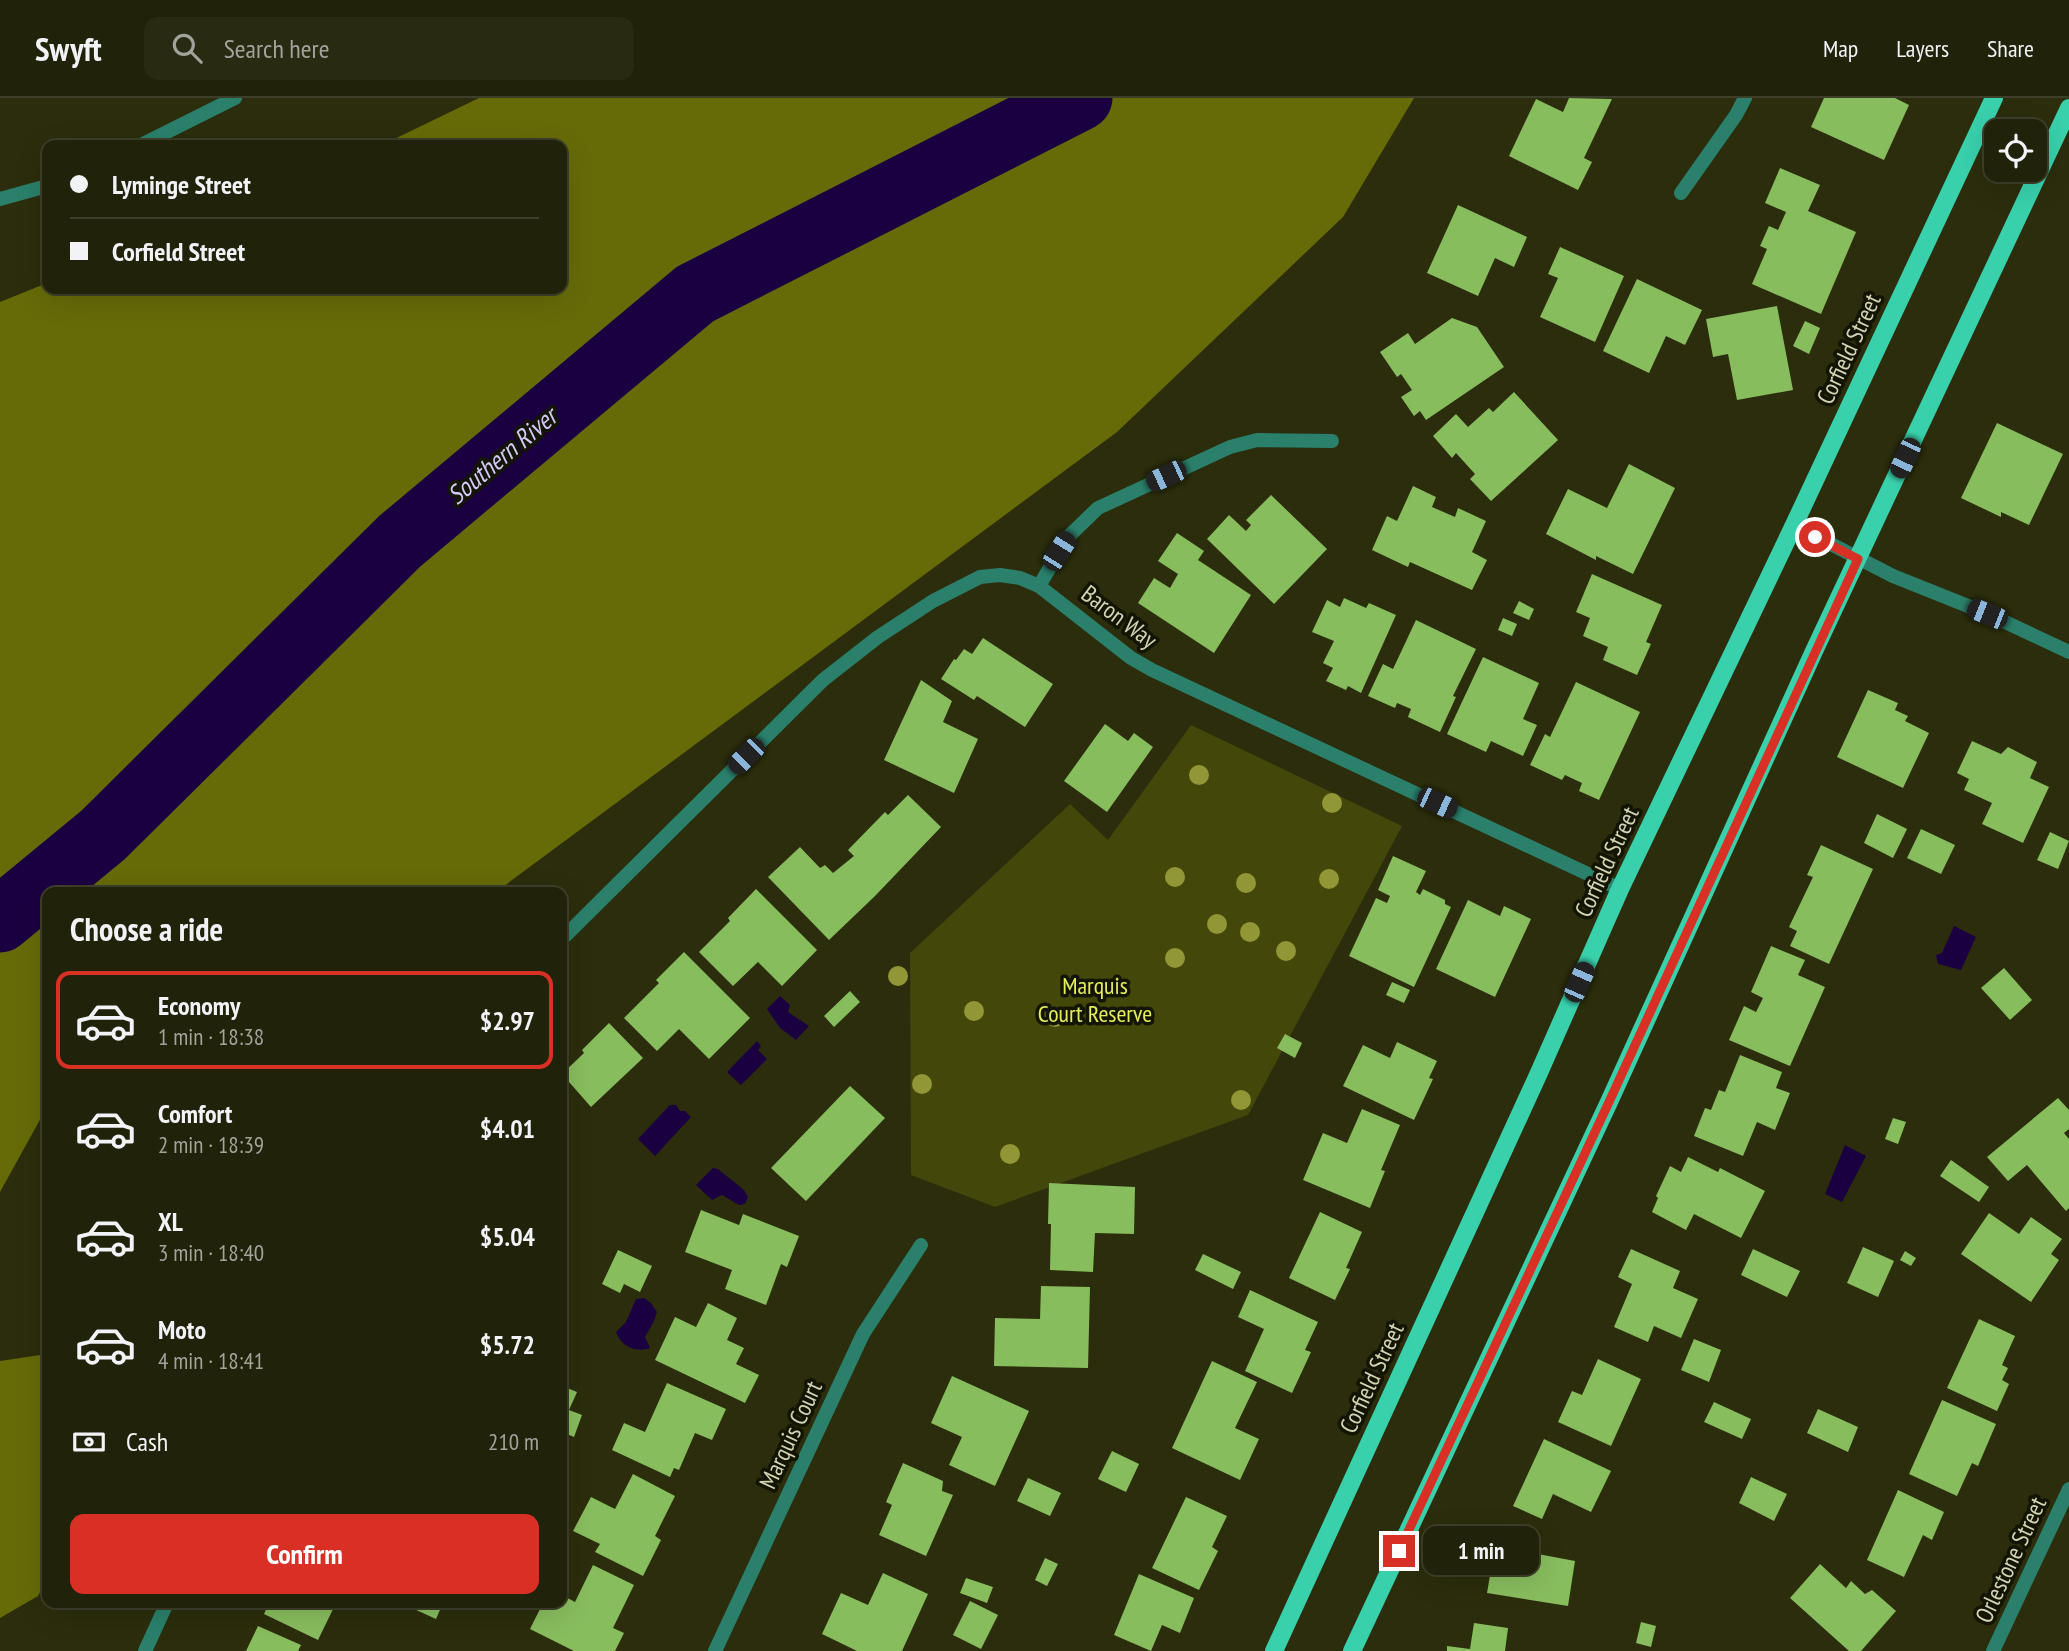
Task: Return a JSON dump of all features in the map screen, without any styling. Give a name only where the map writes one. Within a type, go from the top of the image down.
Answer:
[{"type":"main road","name":"Corfield Street","points":[[1274,1651],[1538,1075],[1620,888],[1794,526],[1994,98]]},
{"type":"main road","points":[[1352,1651],[2069,108]]},
{"type":"street","points":[[151,140],[235,98]]},
{"type":"street","points":[[1681,193],[1745,98]]},
{"type":"street","points":[[1,195],[42,187]]},
{"type":"street","points":[[1039,586],[1068,537],[1098,508],[1230,447],[1257,440],[1332,441]]},
{"type":"street","points":[[1794,526],[1893,576],[1987,614],[2069,652]]},
{"type":"street","name":"Baron Way","points":[[567,934],[822,680],[878,637],[933,601],[980,576],[1000,575],[1020,578],[1039,586],[1131,658],[1152,670],[1620,888]]},
{"type":"street","name":"Marquis Court","points":[[715,1651],[863,1334],[921,1245]]},
{"type":"street","name":"Orlestone Street","points":[[1993,1651],[2069,1489]]},
{"type":"street","points":[[145,1651],[165,1608]]},
{"type":"green space","name":"Marquis Court Reserve","points":[[1191,725],[1402,826],[1248,1115],[995,1207],[911,1175],[910,953],[1070,804],[1108,840]]},
{"type":"shaded area","points":[[479,98],[1414,98],[1343,217],[1117,432],[503,887],[42,887],[42,1116],[0,1192],[0,302],[42,285],[42,294],[567,294],[567,140],[392,140]]},
{"type":"shaded area","points":[[1954,926],[1976,937],[1961,970],[1938,964],[1936,955],[1942,953]]},
{"type":"shaded area","points":[[780,996],[790,1005],[788,1012],[809,1026],[796,1040],[780,1028],[767,1009]]},
{"type":"shaded area","points":[[757,1041],[761,1046],[758,1050],[767,1059],[741,1085],[727,1072]]},
{"type":"shaded area","points":[[670,1105],[676,1105],[680,1111],[685,1111],[691,1117],[655,1156],[638,1139]]},
{"type":"shaded area","points":[[1845,1145],[1866,1156],[1842,1202],[1825,1194]]},
{"type":"shaded area","points":[[713,1168],[744,1190],[748,1197],[745,1204],[739,1205],[722,1195],[712,1200],[696,1185]]},
{"type":"shaded area","points":[[644,1298],[657,1312],[645,1337],[650,1348],[635,1349],[622,1342],[616,1332],[626,1322],[636,1299]]},
{"type":"shaded area","points":[[42,1355],[42,1588],[38,1596],[0,1618],[0,1361]]},
{"type":"building","points":[[1569,98],[1612,99],[1584,158],[1592,162],[1578,190],[1509,156],[1536,99],[1563,112]]},
{"type":"building","points":[[1824,98],[1895,98],[1909,105],[1884,160],[1811,127]]},
{"type":"building","points":[[1780,168],[1820,185],[1808,211],[1856,232],[1821,314],[1752,284],[1767,249],[1760,246],[1769,226],[1778,230],[1786,212],[1765,203]]},
{"type":"building","points":[[1458,205],[1527,237],[1514,267],[1495,258],[1478,296],[1427,273]]},
{"type":"building","points":[[1560,247],[1624,276],[1595,342],[1540,317],[1558,278],[1548,274]]},
{"type":"building","points":[[1637,279],[1702,310],[1685,345],[1666,336],[1649,373],[1603,351]]},
{"type":"building","points":[[1777,306],[1793,390],[1737,400],[1728,354],[1713,357],[1706,319]]},
{"type":"building","points":[[1452,318],[1477,327],[1504,367],[1426,420],[1420,411],[1414,416],[1401,397],[1412,390],[1401,374],[1397,377],[1380,352],[1408,333],[1415,344]]},
{"type":"building","points":[[1805,321],[1820,328],[1809,354],[1793,346]]},
{"type":"building","points":[[1514,392],[1558,440],[1491,501],[1470,479],[1475,474],[1456,453],[1452,458],[1433,436],[1456,414],[1468,427],[1489,408],[1493,412]]},
{"type":"building","points":[[1997,423],[2063,454],[2029,525],[2001,512],[2001,517],[1961,498]]},
{"type":"building","points":[[1629,464],[1675,488],[1633,574],[1596,556],[1596,560],[1546,534],[1568,489],[1607,508]]},
{"type":"building","points":[[1413,486],[1436,497],[1432,507],[1455,517],[1458,508],[1486,521],[1472,552],[1487,560],[1472,590],[1410,562],[1408,567],[1372,550],[1387,516],[1397,521]]},
{"type":"building","points":[[1271,495],[1327,549],[1274,604],[1207,539],[1229,515],[1246,531],[1251,525],[1246,520]]},
{"type":"building","points":[[1177,533],[1204,551],[1198,560],[1251,595],[1214,653],[1138,603],[1154,578],[1170,588],[1178,574],[1158,561]]},
{"type":"building","points":[[1592,574],[1662,605],[1646,642],[1651,644],[1637,675],[1603,660],[1608,647],[1583,636],[1590,618],[1576,612]]},
{"type":"building","points":[[1344,598],[1366,608],[1369,603],[1396,615],[1361,693],[1348,686],[1346,690],[1326,681],[1333,668],[1323,663],[1334,641],[1312,632],[1327,600],[1340,607]]},
{"type":"building","points":[[1519,601],[1534,609],[1529,620],[1513,613]]},
{"type":"building","points":[[1503,618],[1517,624],[1512,636],[1498,630]]},
{"type":"building","points":[[1416,620],[1476,649],[1453,696],[1456,697],[1440,732],[1408,717],[1411,709],[1397,703],[1395,708],[1368,696],[1383,664],[1393,669]]},
{"type":"building","points":[[983,638],[1053,684],[1025,727],[977,696],[974,700],[941,679],[964,649],[972,654]]},
{"type":"building","points":[[1483,657],[1539,683],[1523,719],[1537,725],[1523,756],[1491,741],[1486,752],[1447,734]]},
{"type":"building","points":[[921,680],[952,701],[943,722],[978,739],[954,793],[884,760]]},
{"type":"building","points":[[1576,682],[1640,712],[1599,800],[1579,791],[1582,783],[1565,775],[1562,780],[1530,765],[1545,734],[1550,737]]},
{"type":"building","points":[[1868,690],[1898,703],[1895,710],[1908,716],[1905,721],[1929,733],[1903,788],[1837,757]]},
{"type":"building","points":[[1105,724],[1128,741],[1134,733],[1153,747],[1107,812],[1064,781]]},
{"type":"building","points":[[1972,741],[2001,754],[2008,747],[2037,762],[2030,778],[2049,787],[2023,843],[1982,824],[1992,803],[1964,790],[1969,779],[1957,773]]},
{"type":"building","points":[[908,795],[941,827],[829,940],[768,877],[800,847],[820,868],[825,865],[833,873],[854,856],[848,850],[885,812],[888,815]]},
{"type":"building","points":[[1877,814],[1907,829],[1893,858],[1864,843]]},
{"type":"building","points":[[1921,829],[1955,845],[1941,874],[1907,858]]},
{"type":"building","points":[[2050,832],[2069,841],[2058,869],[2037,860]]},
{"type":"building","points":[[1821,845],[1873,869],[1829,964],[1790,946],[1797,931],[1789,927],[1813,877],[1807,875]]},
{"type":"building","points":[[1393,856],[1426,871],[1416,892],[1420,895],[1423,889],[1445,900],[1445,904],[1451,907],[1414,987],[1349,956],[1376,898],[1387,903],[1390,896],[1378,890]]},
{"type":"building","points":[[756,889],[817,950],[782,986],[758,962],[733,986],[699,952],[730,921],[728,918]]},
{"type":"building","points":[[1468,900],[1500,916],[1504,906],[1531,919],[1495,997],[1436,969]]},
{"type":"building","points":[[1771,946],[1805,960],[1798,975],[1825,987],[1790,1066],[1729,1040],[1744,1006],[1756,1012],[1763,998],[1751,992]]},
{"type":"building","points":[[684,952],[750,1018],[709,1059],[679,1029],[657,1051],[624,1018],[659,983],[656,980]]},
{"type":"building","points":[[2004,968],[2032,1000],[2010,1020],[1981,988]]},
{"type":"building","points":[[1392,982],[1410,990],[1404,1003],[1386,995]]},
{"type":"building","points":[[850,991],[860,1002],[834,1027],[824,1016]]},
{"type":"building","points":[[609,1023],[643,1058],[591,1107],[567,1080],[567,1069],[584,1053],[582,1050]]},
{"type":"building","points":[[1285,1034],[1302,1043],[1295,1058],[1277,1048]]},
{"type":"building","points":[[1397,1042],[1437,1061],[1429,1078],[1433,1079],[1414,1120],[1343,1086],[1363,1045],[1390,1058]]},
{"type":"building","points":[[1740,1055],[1782,1072],[1776,1088],[1790,1093],[1775,1130],[1757,1122],[1743,1156],[1694,1136],[1705,1108],[1711,1110],[1719,1090],[1725,1092]]},
{"type":"building","points":[[850,1086],[885,1118],[806,1201],[771,1168]]},
{"type":"building","points":[[2058,1098],[2069,1110],[2069,1129],[2064,1133],[2069,1139],[2069,1208],[2066,1211],[2027,1165],[2008,1181],[1987,1157]]},
{"type":"building","points":[[1362,1109],[1400,1125],[1381,1170],[1385,1171],[1370,1208],[1303,1180],[1323,1133],[1347,1143]]},
{"type":"building","points":[[1893,1118],[1906,1122],[1898,1144],[1885,1139]]},
{"type":"building","points":[[1688,1157],[1718,1172],[1720,1168],[1765,1191],[1741,1238],[1694,1214],[1686,1230],[1652,1212],[1658,1198],[1656,1196],[1670,1166],[1681,1172]]},
{"type":"building","points":[[1951,1160],[1989,1187],[1979,1202],[1940,1176]]},
{"type":"building","points":[[1049,1183],[1135,1187],[1134,1234],[1095,1233],[1093,1272],[1050,1270]]},
{"type":"building","points":[[701,1210],[739,1225],[743,1214],[799,1236],[787,1267],[781,1264],[766,1305],[725,1289],[732,1270],[685,1252]]},
{"type":"building","points":[[1320,1212],[1362,1232],[1346,1268],[1350,1269],[1335,1300],[1289,1278]]},
{"type":"building","points":[[1989,1213],[2019,1234],[2031,1217],[2062,1239],[2051,1254],[2059,1260],[2031,1302],[1961,1254]]},
{"type":"building","points":[[1863,1247],[1894,1261],[1878,1297],[1847,1283]]},
{"type":"building","points":[[1631,1249],[1680,1271],[1673,1288],[1698,1299],[1681,1338],[1654,1326],[1648,1342],[1614,1327],[1632,1284],[1618,1277]]},
{"type":"building","points":[[1753,1249],[1800,1271],[1787,1297],[1741,1275]]},
{"type":"building","points":[[618,1250],[652,1266],[640,1292],[624,1284],[620,1293],[602,1284]]},
{"type":"building","points":[[1905,1251],[1916,1258],[1911,1266],[1900,1260]]},
{"type":"building","points":[[1203,1254],[1241,1272],[1233,1289],[1195,1270]]},
{"type":"building","points":[[1041,1286],[1090,1287],[1088,1368],[994,1366],[995,1318],[1040,1319]]},
{"type":"building","points":[[1250,1290],[1318,1322],[1305,1350],[1311,1352],[1292,1393],[1245,1371],[1264,1329],[1238,1317]]},
{"type":"building","points":[[708,1303],[737,1318],[727,1340],[744,1348],[736,1364],[759,1375],[745,1403],[655,1360],[675,1317],[696,1327]]},
{"type":"building","points":[[1979,1319],[2015,1336],[2002,1365],[2008,1368],[2002,1380],[2009,1384],[1997,1411],[1947,1388]]},
{"type":"building","points":[[1694,1339],[1721,1350],[1709,1382],[1681,1370]]},
{"type":"building","points":[[1598,1359],[1641,1379],[1611,1446],[1558,1422],[1572,1391],[1582,1395]]},
{"type":"building","points":[[1212,1361],[1257,1382],[1235,1428],[1259,1439],[1240,1480],[1172,1448]]},
{"type":"building","points":[[952,1376],[1029,1411],[995,1486],[949,1465],[962,1437],[931,1423]]},
{"type":"building","points":[[667,1383],[726,1409],[712,1440],[695,1433],[679,1470],[674,1468],[670,1477],[612,1450],[624,1423],[645,1432]]},
{"type":"building","points":[[567,1388],[577,1392],[569,1410],[582,1415],[574,1437],[567,1434]]},
{"type":"building","points":[[1942,1400],[1996,1424],[1978,1466],[1972,1463],[1957,1496],[1909,1474]]},
{"type":"building","points":[[1714,1402],[1751,1419],[1742,1439],[1704,1422]]},
{"type":"building","points":[[1818,1409],[1858,1427],[1848,1452],[1807,1433]]},
{"type":"building","points":[[1544,1439],[1611,1471],[1591,1512],[1553,1494],[1542,1519],[1513,1506]]},
{"type":"building","points":[[1112,1451],[1139,1464],[1126,1492],[1098,1479]]},
{"type":"building","points":[[903,1463],[943,1481],[942,1491],[953,1495],[926,1556],[879,1535],[892,1505],[886,1502]]},
{"type":"building","points":[[633,1474],[675,1496],[655,1536],[661,1540],[643,1576],[595,1552],[600,1544],[573,1531],[591,1497],[615,1509]]},
{"type":"building","points":[[1751,1477],[1787,1494],[1774,1521],[1739,1503]]},
{"type":"building","points":[[1028,1478],[1061,1493],[1050,1516],[1017,1501]]},
{"type":"building","points":[[1898,1490],[1944,1512],[1932,1540],[1923,1535],[1904,1577],[1867,1560]]},
{"type":"building","points":[[1186,1497],[1227,1516],[1212,1547],[1218,1551],[1199,1590],[1152,1568]]},
{"type":"building","points":[[1511,1536],[1540,1541],[1538,1554],[1575,1561],[1568,1606],[1487,1593],[1495,1546],[1509,1548]]},
{"type":"building","points":[[1045,1558],[1058,1564],[1047,1586],[1035,1580]]},
{"type":"building","points":[[1820,1564],[1846,1588],[1851,1581],[1865,1594],[1872,1590],[1896,1611],[1861,1651],[1849,1651],[1790,1598]]},
{"type":"building","points":[[593,1565],[634,1585],[613,1628],[624,1633],[615,1651],[574,1651],[530,1629],[540,1608],[567,1608],[567,1598],[575,1602]]},
{"type":"building","points":[[883,1573],[928,1594],[902,1651],[857,1651],[822,1634],[841,1593],[868,1605]]},
{"type":"building","points":[[1139,1574],[1194,1598],[1180,1633],[1162,1625],[1151,1651],[1114,1635]]},
{"type":"building","points":[[966,1578],[993,1587],[987,1603],[960,1593]]},
{"type":"building","points":[[970,1601],[998,1615],[981,1649],[953,1635]]},
{"type":"building","points":[[267,1608],[334,1608],[318,1640],[264,1614]]},
{"type":"building","points":[[414,1608],[441,1608],[436,1619]]},
{"type":"building","points":[[1641,1622],[1656,1626],[1651,1647],[1636,1643]]},
{"type":"building","points":[[1474,1623],[1508,1628],[1505,1651],[1447,1651],[1447,1646],[1470,1649]]},
{"type":"building","points":[[258,1626],[301,1645],[298,1651],[246,1651]]},
{"type":"waterway","name":"Southern River","points":[[0,920],[103,835],[400,541],[695,294],[1080,98]]},
{"type":"route","points":[[1399,1551],[1858,559],[1815,537]]}]
